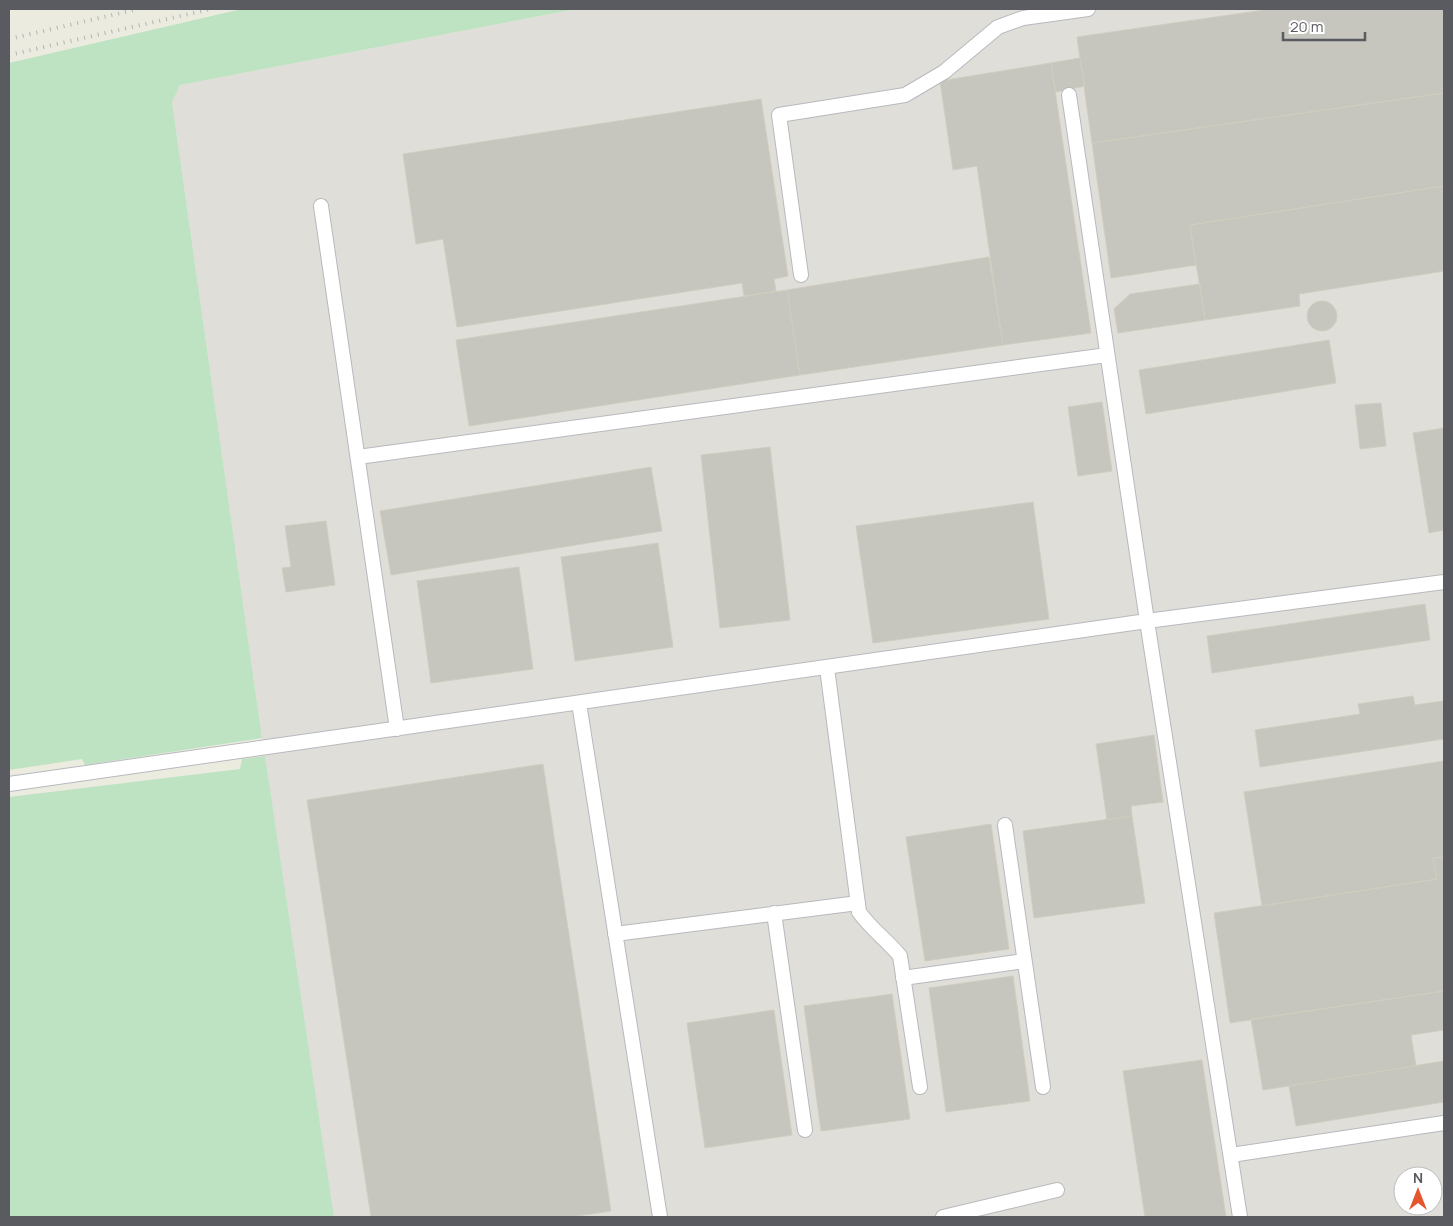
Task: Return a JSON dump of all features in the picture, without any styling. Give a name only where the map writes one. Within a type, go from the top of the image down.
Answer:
[{"type":"lane","points":[[801,276],[779,115],[905,95],[944,72],[998,27],[1023,18],[1088,9]]},
{"type":"lane","points":[[1069,95],[1147,621],[1240,1217]]},
{"type":"lane","points":[[321,206],[397,729]]},
{"type":"lane","points":[[358,456],[1107,355]]},
{"type":"lane","points":[[9,784],[1147,621],[1444,582]]},
{"type":"lane","points":[[827,668],[859,912],[872,929],[890,943],[900,956],[920,1087]]},
{"type":"lane","points":[[579,703],[660,1217]]},
{"type":"lane","points":[[1006,825],[1043,1087]]},
{"type":"lane","points":[[615,934],[858,903]]},
{"type":"lane","points":[[774,913],[805,1130]]},
{"type":"lane","points":[[903,978],[1024,961]]},
{"type":"lane","points":[[1230,1155],[1444,1123]]},
{"type":"lane","points":[[943,1217],[1057,1190]]},
{"type":"shaded area","points":[[576,9],[1444,9],[1444,1217],[334,1217],[262,738],[172,102],[180,85]]},
{"type":"green space","points":[[242,9],[576,9],[180,85],[172,102],[262,738],[85,765],[82,759],[9,770],[9,63]]},
{"type":"green space","points":[[265,756],[334,1217],[9,1217],[9,797],[240,769],[242,759]]},
{"type":"building","points":[[1271,9],[1444,9],[1444,93],[1092,143],[1077,37]]},
{"type":"building","points":[[1080,58],[1085,86],[1056,92],[1051,63]]},
{"type":"building","points":[[1051,63],[1091,333],[1003,345],[977,166],[953,170],[940,81]]},
{"type":"building","points":[[1444,93],[1444,186],[1190,225],[1196,265],[1111,278],[1092,143]]},
{"type":"building","points":[[761,99],[788,276],[774,279],[776,291],[744,296],[742,283],[457,327],[443,239],[416,244],[403,154]]},
{"type":"building","points":[[1444,186],[1444,271],[1299,294],[1300,306],[1205,320],[1190,225]]},
{"type":"building","points":[[989,257],[1003,345],[800,375],[787,290]]},
{"type":"building","points":[[1200,284],[1205,320],[1118,333],[1114,309],[1130,294]]},
{"type":"building","points":[[787,290],[800,375],[469,426],[456,340]]},
{"type":"building","points":[[1322,301],[1333,305],[1337,316],[1333,327],[1322,331],[1311,327],[1307,316],[1311,305]]},
{"type":"building","points":[[1329,340],[1336,383],[1146,414],[1139,370]]},
{"type":"building","points":[[1102,402],[1112,471],[1078,476],[1068,407]]},
{"type":"building","points":[[1381,403],[1386,446],[1360,449],[1355,405]]},
{"type":"building","points":[[1444,428],[1444,530],[1429,533],[1413,433]]},
{"type":"building","points":[[770,447],[790,620],[720,628],[701,455]]},
{"type":"building","points":[[651,467],[662,531],[391,575],[380,511]]},
{"type":"building","points":[[1033,502],[1049,619],[873,643],[856,526]]},
{"type":"building","points":[[326,521],[335,585],[286,592],[282,568],[291,567],[285,526]]},
{"type":"building","points":[[658,543],[673,647],[575,661],[561,557]]},
{"type":"building","points":[[519,567],[533,669],[431,683],[417,581]]},
{"type":"building","points":[[1425,604],[1430,640],[1212,673],[1207,636]]},
{"type":"building","points":[[1413,696],[1415,705],[1443,701],[1444,739],[1260,767],[1255,730],[1360,714],[1358,704]]},
{"type":"building","points":[[1154,735],[1163,802],[1131,806],[1132,816],[1107,820],[1096,744]]},
{"type":"building","points":[[1444,761],[1444,857],[1433,858],[1437,879],[1262,906],[1244,792]]},
{"type":"building","points":[[543,764],[611,1211],[570,1217],[371,1217],[307,800]]},
{"type":"building","points":[[1132,816],[1145,903],[1034,918],[1023,831]]},
{"type":"building","points":[[991,824],[1009,949],[925,961],[906,837]]},
{"type":"building","points":[[1444,857],[1444,991],[1230,1023],[1214,913],[1437,879],[1433,858]]},
{"type":"building","points":[[1013,976],[1030,1101],[946,1112],[929,988]]},
{"type":"building","points":[[1444,991],[1444,1030],[1411,1035],[1416,1066],[1263,1090],[1251,1019]]},
{"type":"building","points":[[892,994],[910,1119],[821,1131],[804,1006]]},
{"type":"building","points":[[774,1010],[792,1135],[705,1148],[687,1023]]},
{"type":"building","points":[[1202,1060],[1226,1217],[1145,1217],[1123,1071]]},
{"type":"building","points":[[1444,1061],[1444,1102],[1296,1126],[1289,1086]]},
{"type":"railway","points":[[9,39],[138,9]]},
{"type":"railway","points":[[9,55],[211,9]]}]
